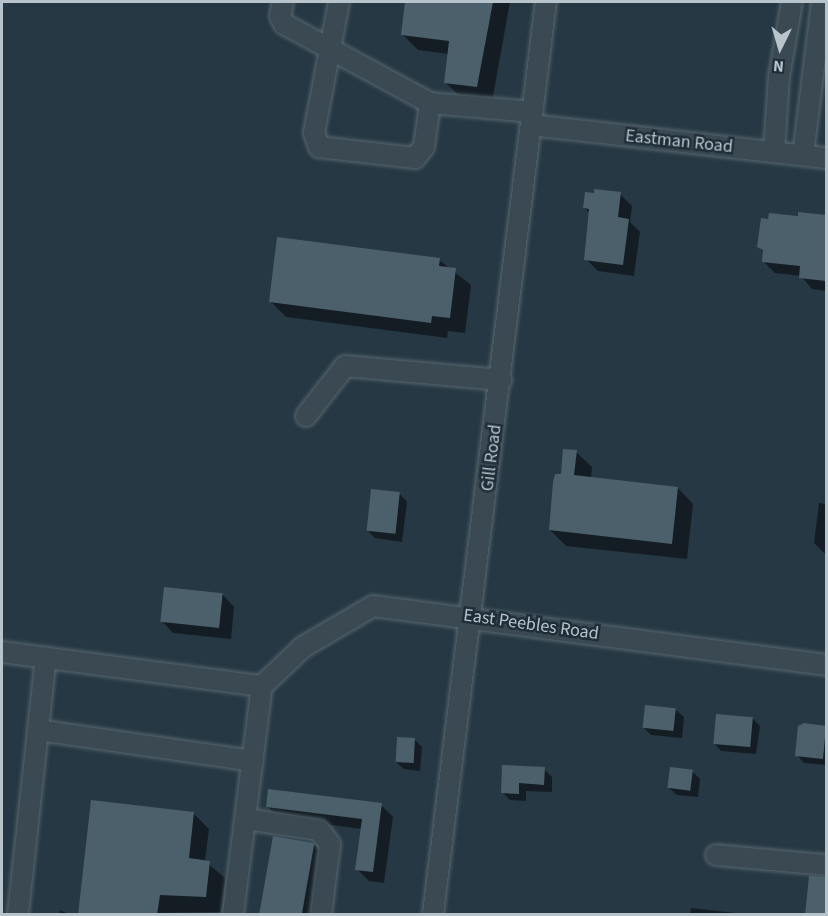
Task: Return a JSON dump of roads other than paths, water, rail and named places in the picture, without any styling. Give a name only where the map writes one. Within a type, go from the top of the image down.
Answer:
[{"type":"street","points":[[283,2],[280,16],[284,24],[330,48],[430,103],[424,147],[415,158],[319,147],[314,133],[330,48],[339,2]]},
{"type":"street","name":"Gill Road","points":[[433,915],[473,616],[546,2]]},
{"type":"street","points":[[774,152],[779,77],[792,2]]},
{"type":"street","points":[[803,155],[822,2]]},
{"type":"street","name":"Eastman Road","points":[[430,103],[532,119],[826,158]]},
{"type":"street","points":[[306,416],[345,366],[501,380]]},
{"type":"street","name":"East Peebles Road","points":[[262,686],[303,647],[373,606],[473,616],[826,665]]},
{"type":"street","points":[[2,652],[262,686],[233,915]]},
{"type":"street","points":[[18,915],[46,658]]},
{"type":"street","points":[[38,730],[253,761]]},
{"type":"street","points":[[246,819],[319,830],[330,844],[321,915]]},
{"type":"street","points":[[716,855],[826,865]]}]
